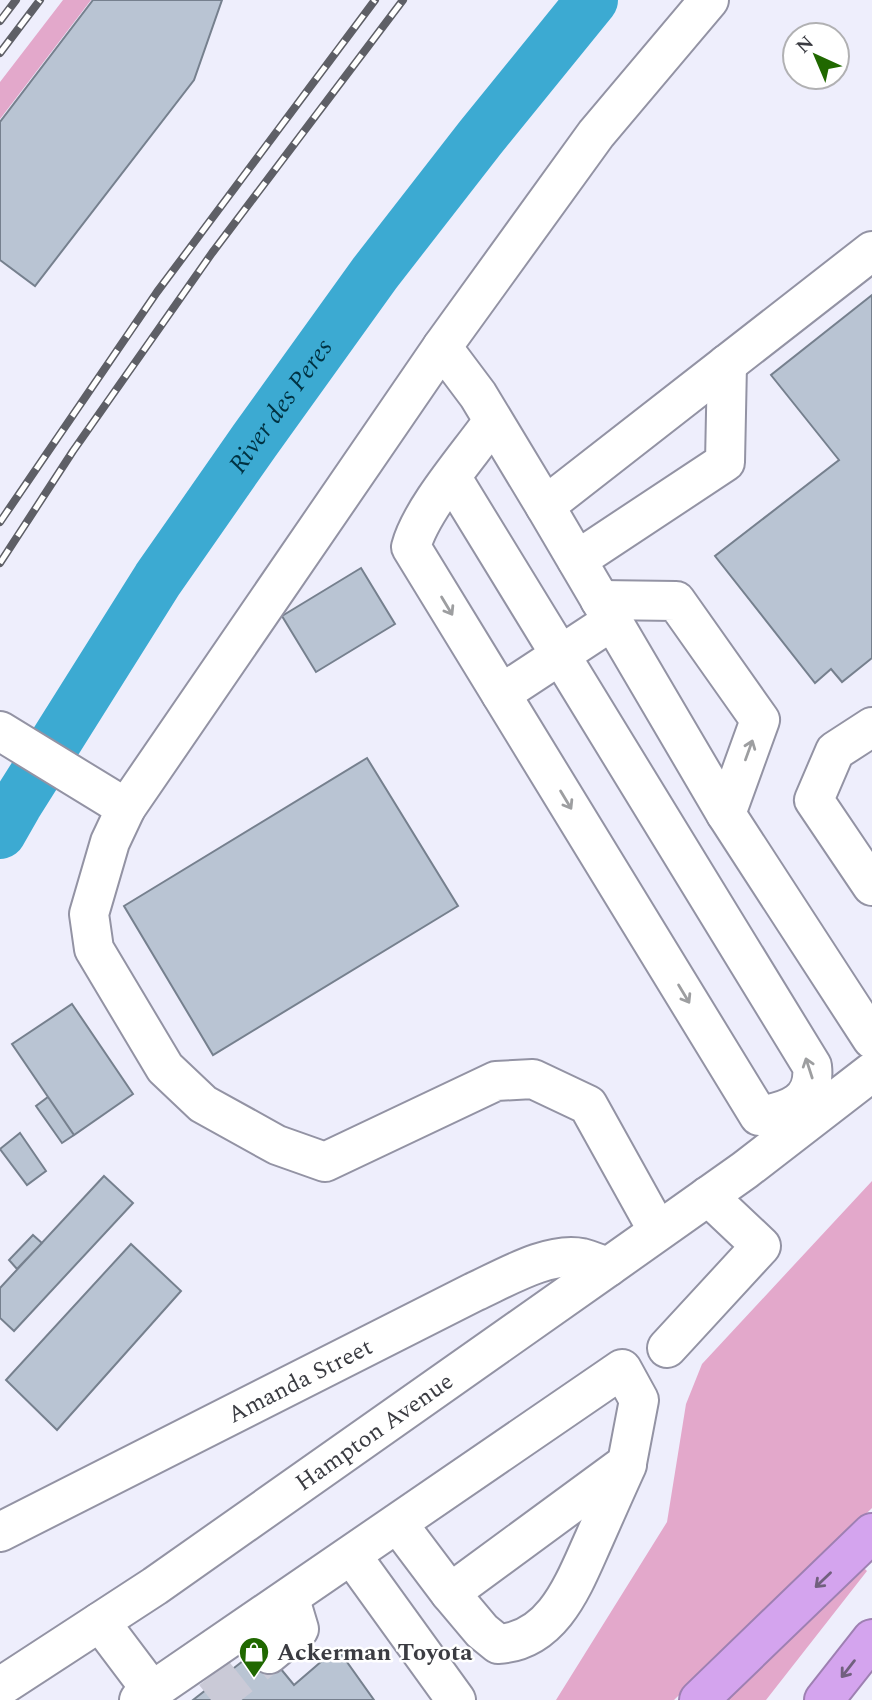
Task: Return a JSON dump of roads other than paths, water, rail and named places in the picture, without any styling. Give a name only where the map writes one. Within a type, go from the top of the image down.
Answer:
[{"type":"highway","points":[[699,1700],[872,1533]]},
{"type":"highway","points":[[824,1700],[872,1639]]},
{"type":"street","points":[[658,1231],[588,1105],[533,1079],[496,1081],[325,1162],[276,1145],[204,1104],[165,1068],[94,949],[89,914],[110,842],[126,808],[442,347],[596,134],[709,0]]},
{"type":"street","points":[[545,506],[872,251]]},
{"type":"street","points":[[442,347],[478,395],[726,814],[872,1039]]},
{"type":"street","points":[[577,560],[725,462],[727,364]]},
{"type":"street","points":[[452,478],[811,1066],[813,1081],[808,1094],[784,1112],[759,1116],[411,547],[416,528],[493,421]]},
{"type":"street","points":[[501,694],[560,655],[606,611],[676,601],[760,720],[726,814]]},
{"type":"street","points":[[872,727],[835,751],[814,800],[872,886]]},
{"type":"street","points":[[0,731],[126,808]]},
{"type":"street","name":"Hampton Avenue","points":[[0,1687],[155,1586],[608,1267],[745,1170],[872,1072]]},
{"type":"street","points":[[667,1348],[761,1246],[708,1196]]},
{"type":"street","name":"Amanda Street","points":[[0,1532],[474,1292],[530,1267],[558,1258],[580,1258],[608,1267]]},
{"type":"street","points":[[100,1622],[146,1695],[294,1614],[352,1556],[398,1524],[622,1369],[639,1400],[627,1463],[569,1596],[548,1622],[517,1643],[498,1644],[482,1631],[450,1593],[398,1524]]},
{"type":"street","points":[[450,1593],[627,1463]]},
{"type":"street","points":[[352,1556],[456,1700]]},
{"type":"street","points":[[276,1663],[294,1614]]},
{"type":"waterway","name":"River des Peres","points":[[0,833],[158,579],[255,440],[375,273],[592,0]]},
{"type":"tunnel","points":[[211,1700],[269,1654]]},
{"type":"railway","points":[[0,21],[16,0]]},
{"type":"railway","points":[[0,53],[40,0]]},
{"type":"railway","points":[[0,522],[157,292],[375,0]]},
{"type":"railway","points":[[0,563],[73,451],[212,253],[403,0]]},
{"type":"place","name":"Ackerman Toyota","points":[[254,1679]]}]
